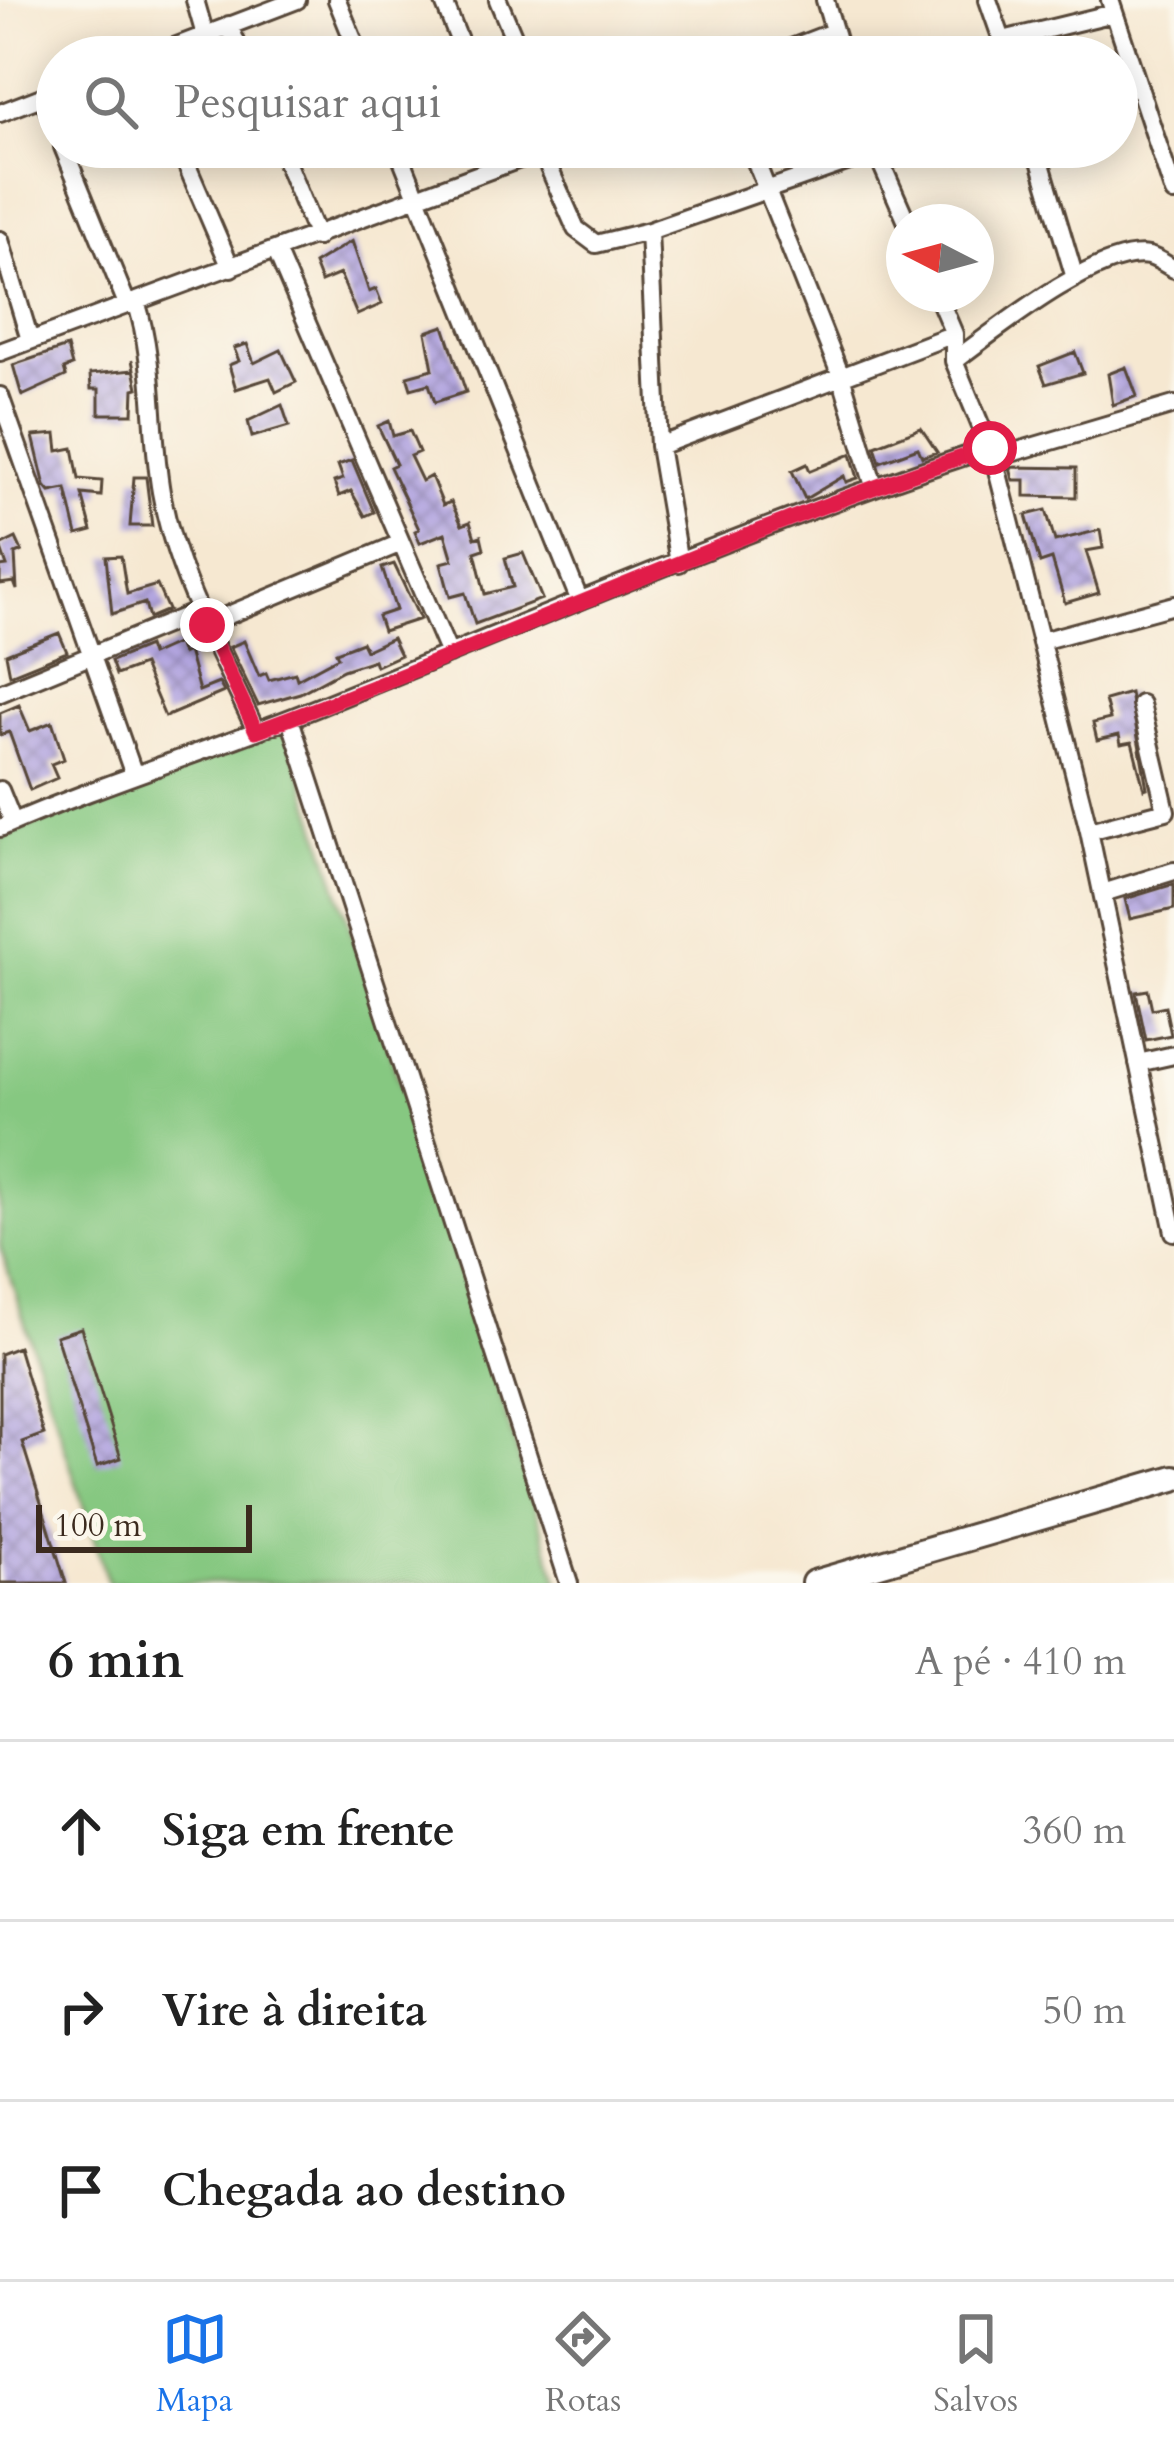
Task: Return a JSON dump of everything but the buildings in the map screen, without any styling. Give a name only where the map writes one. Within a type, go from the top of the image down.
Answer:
[{"type":"main road","points":[[831,1581],[1174,1478]]},
{"type":"street","points":[[195,0],[205,35],[297,0]]},
{"type":"street","points":[[337,0],[352,36]]},
{"type":"street","points":[[443,0],[458,36]]},
{"type":"street","points":[[498,0],[513,36]]},
{"type":"street","points":[[825,0],[834,36]]},
{"type":"street","points":[[988,0],[1000,36]]},
{"type":"street","points":[[1037,36],[1112,6],[1123,36]]},
{"type":"street","points":[[230,25],[234,36]]},
{"type":"street","points":[[823,36],[833,32]]},
{"type":"street","points":[[1138,75],[1167,153],[1174,193]]},
{"type":"street","points":[[0,113],[36,99]]},
{"type":"street","points":[[72,168],[131,302],[155,394],[160,488],[174,553],[256,731]]},
{"type":"street","points":[[188,168],[231,268]]},
{"type":"street","points":[[289,168],[317,237]]},
{"type":"street","points":[[406,168],[579,599]]},
{"type":"street","points":[[0,352],[317,237],[476,168]]},
{"type":"street","points":[[555,168],[584,238],[596,244],[649,232],[834,168]]},
{"type":"street","points":[[757,168],[842,379],[874,486]]},
{"type":"street","points":[[883,168],[899,204]]},
{"type":"street","points":[[1042,168],[1076,278]]},
{"type":"street","points":[[649,232],[659,446],[679,562]]},
{"type":"street","points":[[0,240],[30,340]]},
{"type":"street","points":[[277,251],[449,655]]},
{"type":"street","points":[[954,361],[1076,278],[1127,257],[1150,256],[1173,263]]},
{"type":"street","points":[[945,312],[954,334],[954,361],[992,453],[1089,831],[1173,1221]]},
{"type":"street","points":[[659,446],[954,334]]},
{"type":"street","points":[[0,396],[88,656],[134,775]]},
{"type":"street","points":[[0,790],[6,825],[290,719],[579,599],[874,486],[1174,405]]},
{"type":"street","points":[[0,693],[88,656],[204,618],[401,542]]},
{"type":"street","points":[[1041,641],[1174,605]]},
{"type":"street","points":[[1089,831],[1170,810],[1141,704]]},
{"type":"street","points":[[290,719],[569,1583]]},
{"type":"street","points":[[1155,751],[1174,743]]},
{"type":"street","points":[[1103,893],[1174,871]]},
{"type":"street","points":[[1138,1063],[1174,1055]]},
{"type":"green space","points":[[286,726],[559,1583],[108,1583],[0,1246],[0,837]]},
{"type":"route","points":[[207,625],[256,731],[579,599],[874,486],[990,448]]}]
